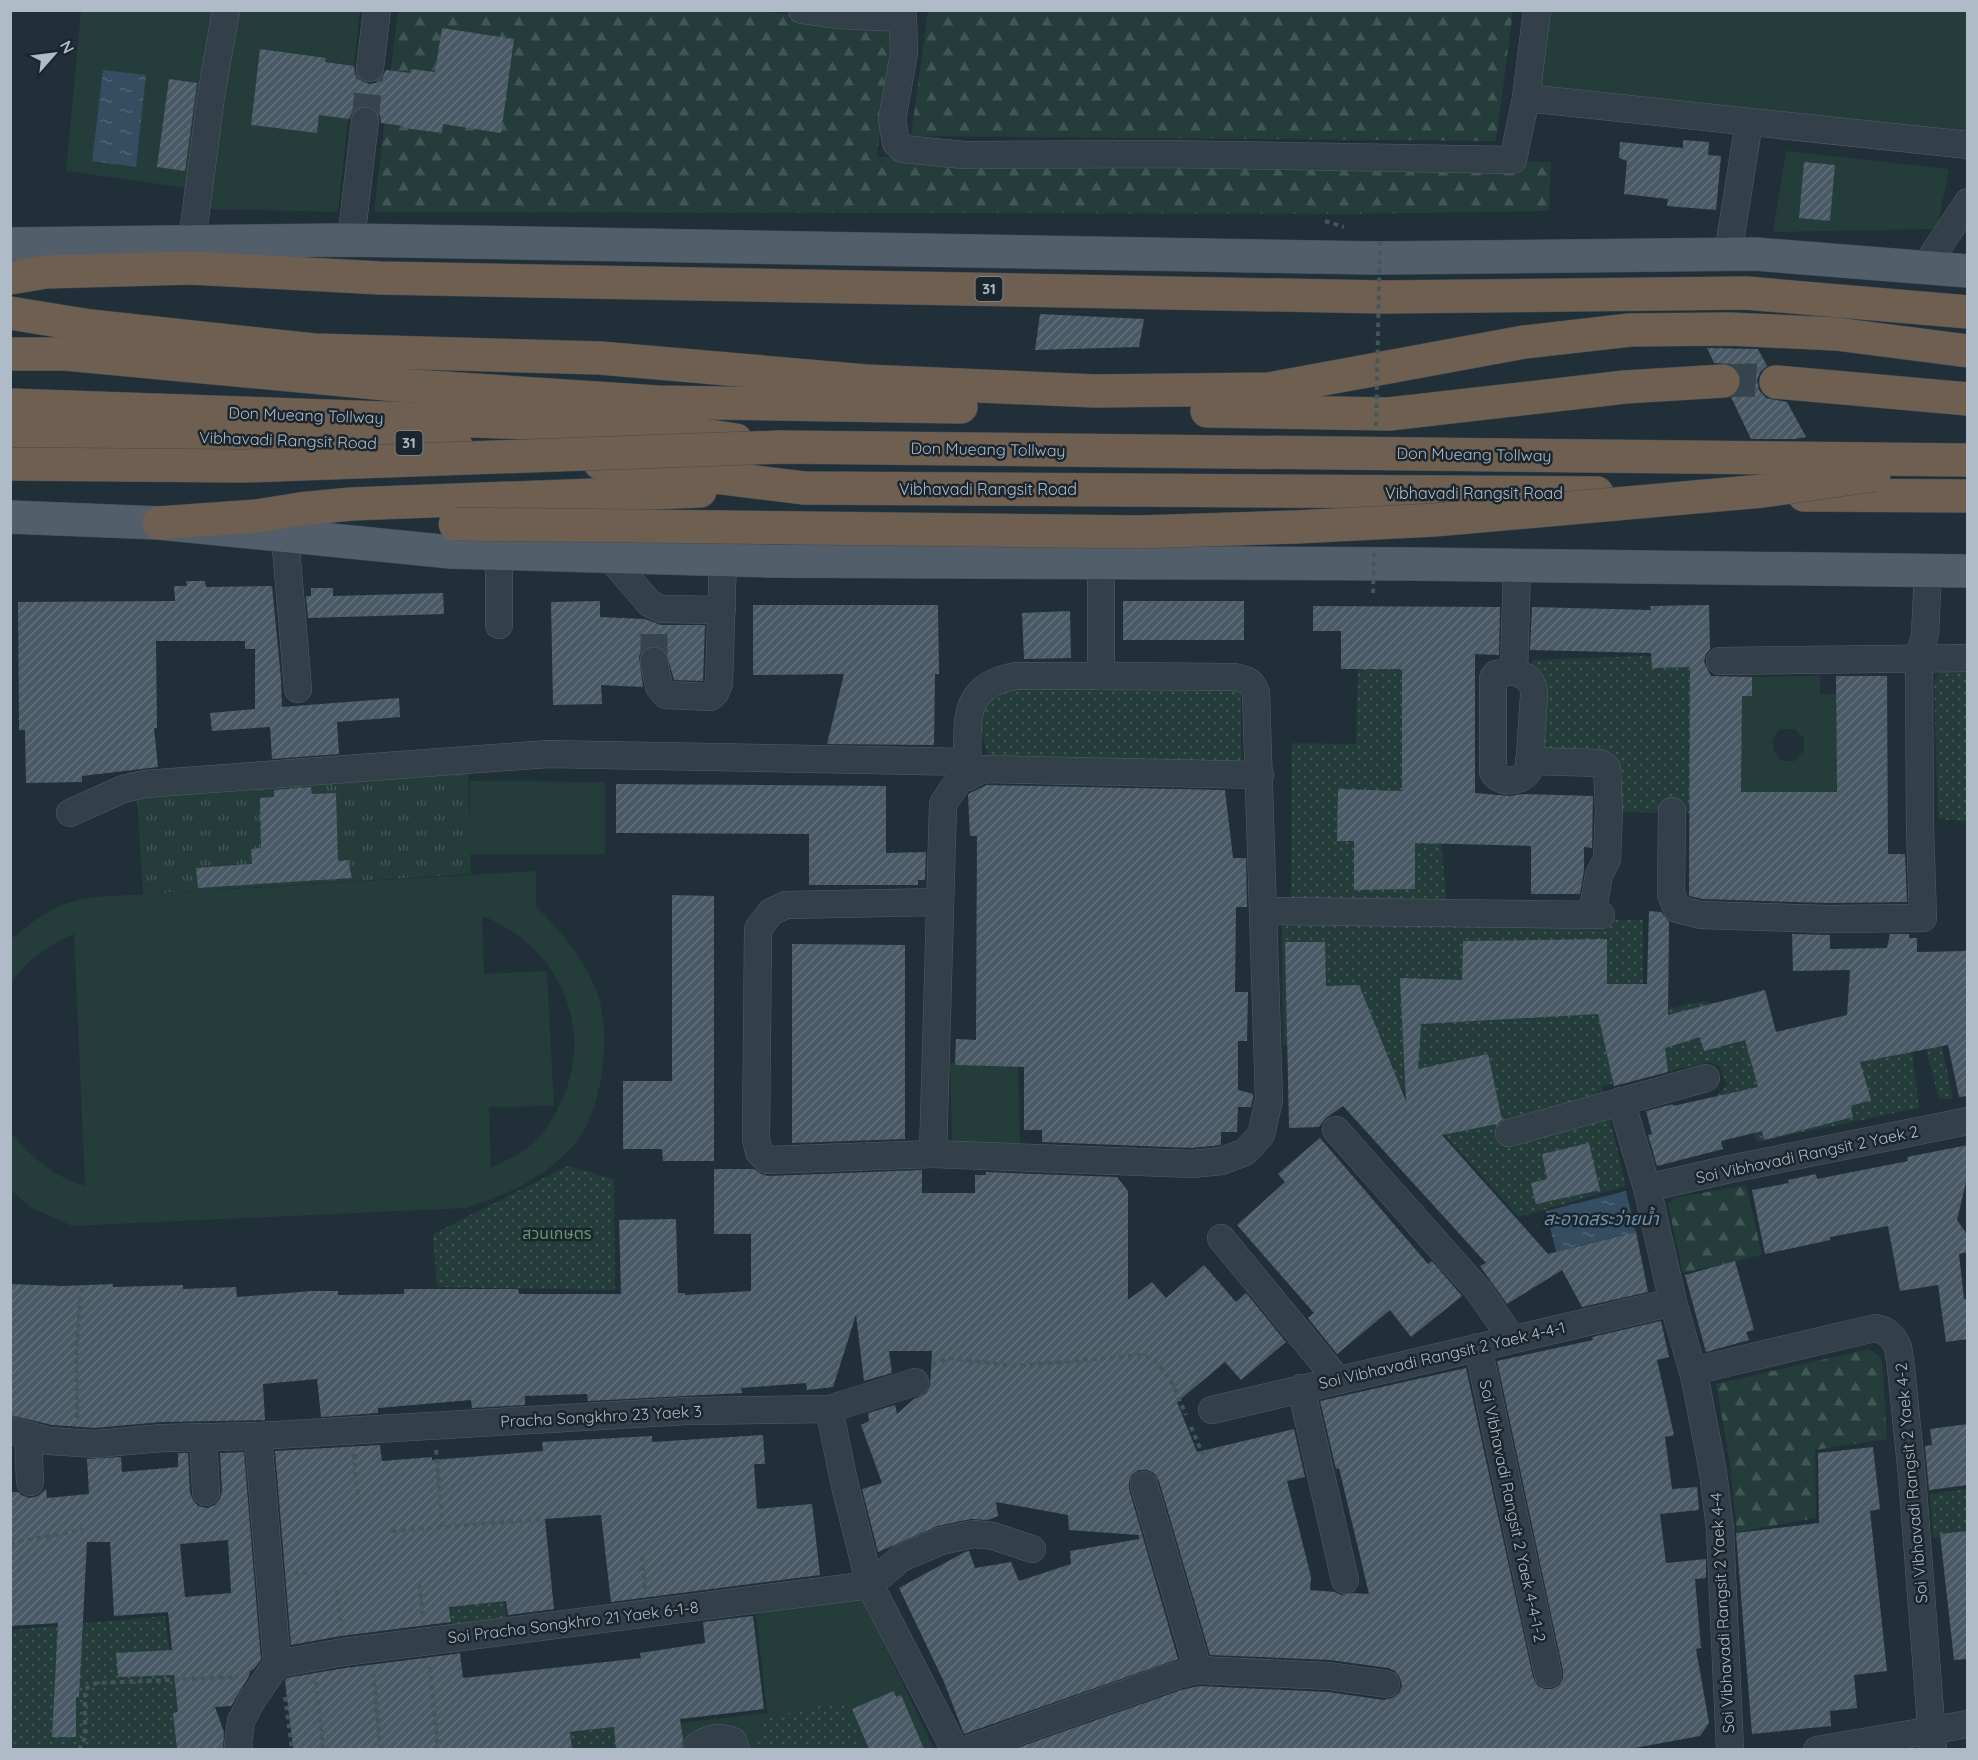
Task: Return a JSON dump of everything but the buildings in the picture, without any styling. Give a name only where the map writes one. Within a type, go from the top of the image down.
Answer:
[{"type":"highway","name":"31","points":[[10,278],[46,272],[191,268],[381,278],[1383,297],[1746,293],[1968,312]]},
{"type":"highway","points":[[10,313],[90,326],[314,350],[600,358],[866,381],[1095,392],[1269,388],[1524,342],[1630,330],[1729,329],[1836,334],[1968,351]]},
{"type":"highway","name":"Don Mueang Tollway","points":[[10,354],[65,354],[397,385],[657,402],[1383,421],[1625,387],[1723,381]]},
{"type":"highway","points":[[1776,382],[1968,399]]},
{"type":"highway","name":"Don Mueang Tollway","points":[[10,405],[649,427],[780,447],[1968,461]]},
{"type":"highway","name":"Vibhavadi Rangsit Road","points":[[10,434],[268,438],[449,445],[804,488],[1968,496]]},
{"type":"highway","points":[[10,464],[244,466],[780,447]]},
{"type":"highway","points":[[257,516],[455,524],[1139,532],[1434,520],[1763,491],[1968,461]]},
{"type":"highway","points":[[159,523],[257,516],[351,504],[804,488]]},
{"type":"main road","points":[[10,244],[351,240],[1377,258],[1755,254],[1968,271]]},
{"type":"main road","points":[[10,517],[159,523],[451,552],[499,554],[723,560],[1968,572]]},
{"type":"street","points":[[192,242],[211,96],[226,10]]},
{"type":"street","points":[[370,68],[377,10]]},
{"type":"street","points":[[802,10],[837,15],[904,14],[904,53],[892,120],[896,143],[903,149],[964,156],[1164,154],[1513,160],[1526,98],[1537,10]]},
{"type":"street","points":[[1526,98],[1968,145]]},
{"type":"street","points":[[351,240],[365,121]]},
{"type":"street","points":[[1728,254],[1749,122]]},
{"type":"street","points":[[1925,267],[1968,202]]},
{"type":"street","points":[[285,536],[298,689]]},
{"type":"street","points":[[499,554],[499,625]]},
{"type":"street","points":[[609,556],[649,603],[655,619],[661,609],[722,610]]},
{"type":"street","points":[[654,661],[659,687],[666,695],[710,697],[715,693],[719,683],[723,560]]},
{"type":"street","points":[[1101,562],[1101,676]]},
{"type":"street","points":[[1514,671],[1517,566]]},
{"type":"street","points":[[1672,811],[1671,894],[1677,909],[1701,915],[1829,919],[1923,918],[1919,659],[1925,634],[1928,572]]},
{"type":"street","points":[[1720,661],[1968,658]]},
{"type":"street","points":[[1514,671],[1530,678],[1534,686],[1529,761],[1526,774],[1518,779],[1500,779],[1493,771],[1493,678],[1501,672],[1514,671]]},
{"type":"street","points":[[933,1154],[943,804],[967,770],[969,707],[978,691],[1005,678],[1016,676],[1234,677],[1254,685],[1260,775],[1264,986],[1269,1100],[1261,1135],[1245,1152],[1222,1161],[1192,1164],[933,1154],[767,1160],[759,1152],[756,1139],[758,929],[771,912],[786,905],[940,902]]},
{"type":"street","points":[[70,813],[123,789],[145,784],[548,754],[967,770],[1260,775]]},
{"type":"street","points":[[1264,911],[1597,915],[1599,875],[1607,859],[1609,810],[1607,768],[1600,763],[1529,761]]},
{"type":"street","points":[[1509,1133],[1706,1078]]},
{"type":"street","name":"Soi Vibhavadi Rangsit 2 Yaek 4-4","points":[[1621,1101],[1647,1188],[1673,1302],[1693,1371],[1713,1472],[1720,1529],[1730,1749]]},
{"type":"street","name":"Soi Vibhavadi Rangsit 2 Yaek 2","points":[[1647,1188],[1968,1121]]},
{"type":"street","points":[[1336,1130],[1479,1291],[1512,1339]]},
{"type":"street","points":[[1221,1238],[1337,1379]]},
{"type":"street","name":"Soi Vibhavadi Rangsit 2 Yaek 4-4-1","points":[[1212,1410],[1673,1302]]},
{"type":"street","name":"Soi Vibhavadi Rangsit 2 Yaek 4-2","points":[[1693,1371],[1875,1328],[1885,1331],[1893,1338],[1898,1347],[1900,1359],[1909,1444],[1933,1739]]},
{"type":"street","name":"Soi Vibhavadi Rangsit 2 Yaek 4-4-1-2","points":[[1478,1347],[1548,1674]]},
{"type":"street","name":"Pracha Songkhro 23 Yaek 3","points":[[19,1432],[49,1441],[95,1444],[162,1438],[258,1436],[686,1411],[829,1409],[915,1382]]},
{"type":"street","points":[[1301,1388],[1345,1580]]},
{"type":"street","points":[[829,1409],[845,1486],[870,1585],[955,1749]]},
{"type":"street","points":[[19,1432],[30,1482]]},
{"type":"street","points":[[239,1749],[242,1720],[272,1670],[258,1436]]},
{"type":"street","points":[[203,1437],[206,1492]]},
{"type":"street","points":[[1144,1485],[1198,1670]]},
{"type":"street","points":[[870,1585],[901,1558],[941,1541],[963,1536],[974,1534],[993,1536],[1032,1549]]},
{"type":"street","name":"Soi Pracha Songkhro 21 Yaek 6-1-8","points":[[272,1670],[313,1657],[370,1648],[870,1585]]},
{"type":"street","points":[[966,1749],[1177,1675],[1198,1670],[1329,1676],[1386,1684]]},
{"type":"street","points":[[1817,1749],[1933,1739],[1968,1724]]},
{"type":"street","points":[[698,1749],[697,1746],[703,1742],[719,1736],[734,1741],[736,1749]]},
{"type":"path","points":[[1380,238],[1383,421]]},
{"type":"path","points":[[1373,593],[1374,546]]},
{"type":"path","points":[[77,1443],[76,1350],[82,1286]]},
{"type":"path","points":[[915,1382],[930,1364],[949,1358],[1016,1366],[1141,1355],[1154,1359],[1172,1383],[1204,1456]]},
{"type":"path","points":[[434,1426],[443,1527]]},
{"type":"path","points":[[352,1430],[358,1501]]},
{"type":"path","points":[[392,1531],[543,1519]]},
{"type":"path","points":[[10,1543],[83,1530]]},
{"type":"path","points":[[642,1557],[648,1613]]},
{"type":"path","points":[[419,1584],[438,1749]]},
{"type":"path","points":[[337,1590],[343,1652]]},
{"type":"path","points":[[370,1648],[381,1749]]},
{"type":"path","points":[[313,1657],[323,1749]]},
{"type":"path","points":[[80,1749],[85,1738],[85,1689],[96,1683],[272,1670],[284,1692],[292,1749]]},
{"type":"green space","points":[[398,10],[754,10],[893,28],[877,157],[1551,162],[1549,211],[1351,214],[374,212]]},
{"type":"green space","points":[[928,10],[1513,11],[1496,141],[911,136]]},
{"type":"green space","points":[[81,11],[213,11],[208,30],[187,188],[66,171]]},
{"type":"green space","points":[[234,11],[360,11],[338,212],[204,209]]},
{"type":"green space","points":[[1550,11],[1967,11],[1968,137],[1540,89]]},
{"type":"green space","points":[[1786,151],[1949,169],[1937,229],[1773,232]]},
{"type":"green space","points":[[1644,656],[1694,659],[1694,813],[1614,812],[1609,757],[1536,756],[1532,660]]},
{"type":"green space","points":[[1424,664],[1447,903],[1291,899],[1292,743],[1356,744],[1358,669]]},
{"type":"green space","points":[[1941,668],[1967,669],[1967,821],[1938,819],[1934,681]]},
{"type":"green space","points":[[1820,676],[1820,694],[1836,694],[1837,792],[1741,792],[1742,696],[1752,696],[1752,677]],"holes":[[[1780,729],[1795,729],[1804,738],[1804,750],[1795,761],[1782,761],[1775,753],[1772,740]]]},
{"type":"green space","points":[[1241,684],[1241,763],[988,758],[981,730],[982,702],[996,685]]},
{"type":"green space","points":[[468,769],[471,874],[143,894],[137,796]]},
{"type":"green space","points":[[470,781],[605,782],[605,854],[470,854]]},
{"type":"green space","points":[[536,871],[536,907],[562,934],[577,954],[595,987],[600,1003],[604,1059],[592,1114],[577,1141],[548,1169],[503,1194],[466,1208],[72,1226],[30,1207],[11,1190],[11,1132],[26,1150],[53,1172],[85,1186],[74,934],[55,943],[30,961],[11,985],[11,939],[49,911],[69,903],[95,897]],"holes":[[[482,916],[508,928],[530,945],[548,965],[562,988],[570,1013],[574,1040],[572,1067],[564,1095],[549,1124],[527,1148],[491,1168],[489,1107],[554,1106],[547,971],[484,974]]]},
{"type":"green space","points":[[1282,917],[1643,920],[1643,1015],[1704,1001],[1785,1034],[1912,1050],[1919,1108],[1757,1142],[1742,1106],[1707,1107],[1727,1085],[1719,1066],[1709,1062],[1602,1086],[1626,1186],[1519,1217],[1391,1076],[1388,1072],[1394,1066],[1283,1045]]},
{"type":"green space","points":[[1931,996],[1953,1099],[1939,1099],[1913,999]]},
{"type":"green space","points":[[1018,1062],[1020,1143],[952,1144],[950,1063]]},
{"type":"green space","name":"สวนเกษตร","points":[[568,1166],[614,1179],[615,1290],[437,1287],[433,1234]]},
{"type":"green space","points":[[1746,1185],[1762,1255],[1683,1273],[1668,1204],[1675,1198]]},
{"type":"green space","points":[[1869,1349],[1882,1361],[1887,1439],[1815,1450],[1816,1518],[1737,1532],[1730,1463],[1716,1384]]},
{"type":"green space","points":[[1967,1489],[1967,1533],[1933,1538],[1930,1494]]},
{"type":"green space","points":[[862,1597],[934,1749],[471,1750],[470,1747],[767,1713],[756,1614]]},
{"type":"green space","points":[[504,1598],[507,1621],[452,1629],[450,1602]]},
{"type":"green space","points":[[165,1616],[183,1749],[11,1750],[11,1630]]},
{"type":"green space","points":[[843,1701],[865,1749],[755,1749],[763,1719]]},
{"type":"green space","points":[[622,1726],[625,1749],[471,1750],[470,1747]]},
{"type":"water","points":[[103,70],[146,75],[136,167],[92,161]]},
{"type":"water","name":"สะอาดสระว่ายน้ำ","points":[[1626,1191],[1636,1232],[1574,1247],[1560,1267],[1546,1211]]},
{"type":"tunnel","points":[[365,121],[370,68]]},
{"type":"tunnel","points":[[1723,381],[1776,382]]},
{"type":"tunnel","points":[[654,631],[654,661]]}]
